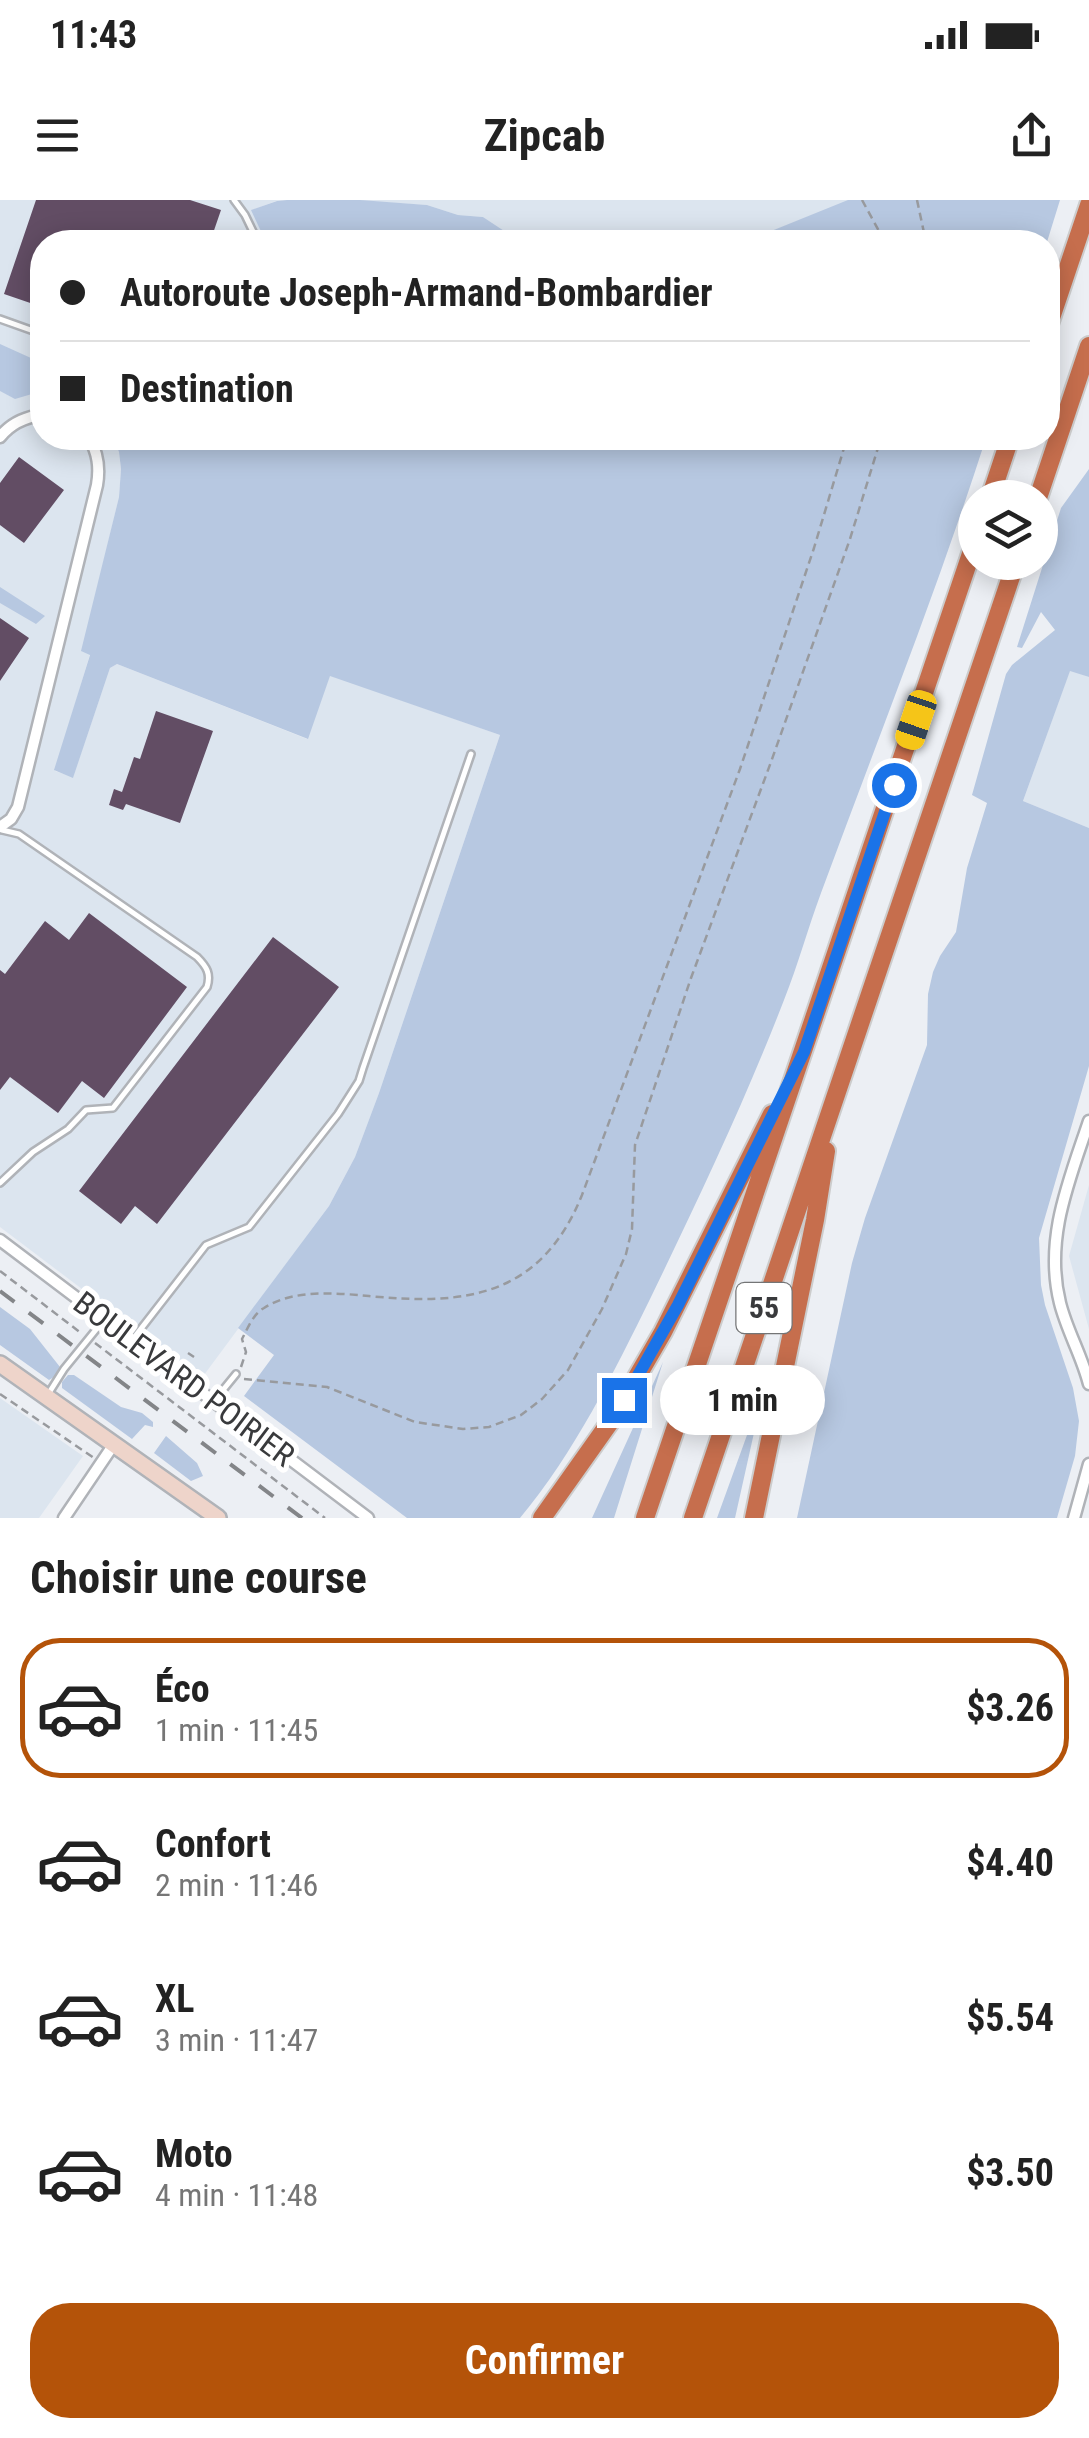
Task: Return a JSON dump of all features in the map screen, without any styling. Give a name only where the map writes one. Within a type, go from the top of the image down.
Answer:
[{"type":"highway","points":[[1060,292],[1089,204]]},
{"type":"highway","points":[[1060,432],[1089,346]]},
{"type":"highway","points":[[996,480],[1006,450]]},
{"type":"highway","points":[[1044,480],[1054,450]]},
{"type":"highway","name":"55","points":[[645,1518],[962,580]]},
{"type":"highway","name":"55","points":[[693,1518],[1010,580]]},
{"type":"highway","points":[[542,1518],[615,1415],[663,1332],[804,1052]]},
{"type":"highway","points":[[754,1518],[835,1098]]},
{"type":"street","points":[[0,438],[16,422],[30,417]]},
{"type":"street","points":[[0,828],[18,807],[97,486],[99,466],[93,450]]},
{"type":"street","points":[[1089,1121],[1061,1204],[1054,1254],[1062,1310],[1089,1384]]},
{"type":"street","name":"BOULEVARD POIRIER","points":[[0,1240],[368,1518]]},
{"type":"street","points":[[0,1364],[218,1518]]},
{"type":"street","points":[[64,1518],[114,1444]]},
{"type":"street","points":[[1074,1518],[1089,1464]]},
{"type":"lane","points":[[234,200],[252,230]]},
{"type":"lane","points":[[0,319],[30,330]]},
{"type":"lane","points":[[133,1339],[206,1245],[248,1227],[351,1094],[364,1068],[471,754]]},
{"type":"lane","points":[[0,828],[19,834],[197,957],[210,978],[113,1108],[86,1110],[0,1183]]},
{"type":"lane","points":[[46,1397],[105,1318]]},
{"type":"lane","points":[[214,1401],[236,1374]]},
{"type":"path","points":[[862,200],[878,230]]},
{"type":"path","points":[[916,200],[923,230]]},
{"type":"path","points":[[843,450],[740,769],[582,1195],[561,1238],[527,1272],[490,1290],[447,1300],[315,1293],[270,1305],[255,1317],[242,1338],[246,1358],[236,1374],[247,1380],[327,1387],[414,1422],[463,1428],[489,1426],[521,1415],[568,1370],[602,1310],[626,1254],[632,1230],[636,1145],[878,450]]},
{"type":"path","name":"BOULEVARD POIRIER","points":[[0,1271],[325,1518]]},
{"type":"path","points":[[188,1353],[194,1357]]},
{"type":"path","points":[[0,1394],[101,1463]]},
{"type":"shaded area","points":[[0,200],[287,200],[252,210],[261,230],[30,230],[30,450],[118,450],[121,469],[119,497],[82,651],[90,654],[55,771],[73,777],[110,668],[117,664],[307,739],[330,675],[500,735],[355,1157],[329,1206],[201,1379],[0,1227]]},
{"type":"shaded area","points":[[348,200],[848,200],[774,230],[503,230],[483,217],[458,215],[427,205]]},
{"type":"shaded area","points":[[360,200],[427,205],[458,215],[483,217],[503,230],[260,230],[251,210],[277,201]]},
{"type":"shaded area","points":[[848,200],[1060,200],[1051,230],[774,230]]},
{"type":"shaded area","points":[[0,344],[30,358],[30,395],[15,399],[0,391]]},
{"type":"shaded area","points":[[118,450],[982,450],[972,480],[958,480],[958,521],[789,987],[753,1075],[686,1224],[607,1383],[576,1439],[520,1518],[407,1518],[244,1396],[274,1355],[238,1328],[329,1206],[355,1157],[500,735],[330,676],[308,739],[117,664],[110,668],[73,778],[54,770],[90,655],[81,651],[119,497]]},
{"type":"shaded area","points":[[1089,469],[1089,677],[1070,671],[1023,801],[1089,828],[1089,1066],[1039,1238],[1045,1305],[1073,1388],[1079,1421],[1075,1456],[1057,1518],[797,1518],[852,1263],[927,1045],[928,994],[933,972],[956,932],[967,868],[987,803],[972,795],[1006,674],[1055,630],[1041,612],[1022,648],[1017,647],[1038,580],[1058,580],[1061,508]]},
{"type":"shaded area","points":[[0,587],[45,616],[36,624],[0,603]]},
{"type":"shaded area","points":[[1070,670],[1089,677],[1089,828],[1023,801]]},
{"type":"shaded area","points":[[1089,1185],[1089,1329],[1069,1256]]},
{"type":"shaded area","points":[[0,1307],[30,1329],[60,1367],[54,1377],[49,1380],[0,1345]]},
{"type":"shaded area","points":[[663,1362],[614,1518],[592,1518]]},
{"type":"shaded area","points":[[68,1375],[74,1375],[121,1407],[142,1413],[153,1422],[153,1427],[145,1425],[132,1439],[62,1388]]},
{"type":"shaded area","points":[[764,1388],[735,1518],[717,1518]]},
{"type":"shaded area","points":[[0,1398],[83,1456],[39,1518],[0,1518]]},
{"type":"shaded area","points":[[166,1436],[197,1463],[203,1476],[191,1481],[154,1453]]},
{"type":"building","points":[[36,200],[190,200],[221,210],[214,230],[30,230],[30,303],[4,294]]},
{"type":"building","points":[[19,457],[64,490],[24,543],[0,525],[0,483]]},
{"type":"building","points":[[0,618],[29,638],[0,681]]},
{"type":"building","points":[[156,711],[213,731],[180,823],[126,804],[123,810],[109,805],[114,789],[122,792],[134,757],[140,759]]},
{"type":"building","points":[[89,913],[187,987],[104,1098],[82,1081],[58,1113],[10,1077],[0,1090],[0,970],[5,974],[45,921],[69,940]]},
{"type":"building","points":[[273,937],[339,987],[157,1224],[135,1206],[121,1224],[79,1191]]},
{"type":"railway","points":[[0,1291],[302,1518]]},
{"type":"route","points":[[624,1400],[678,1305],[804,1052],[894,785]]}]
